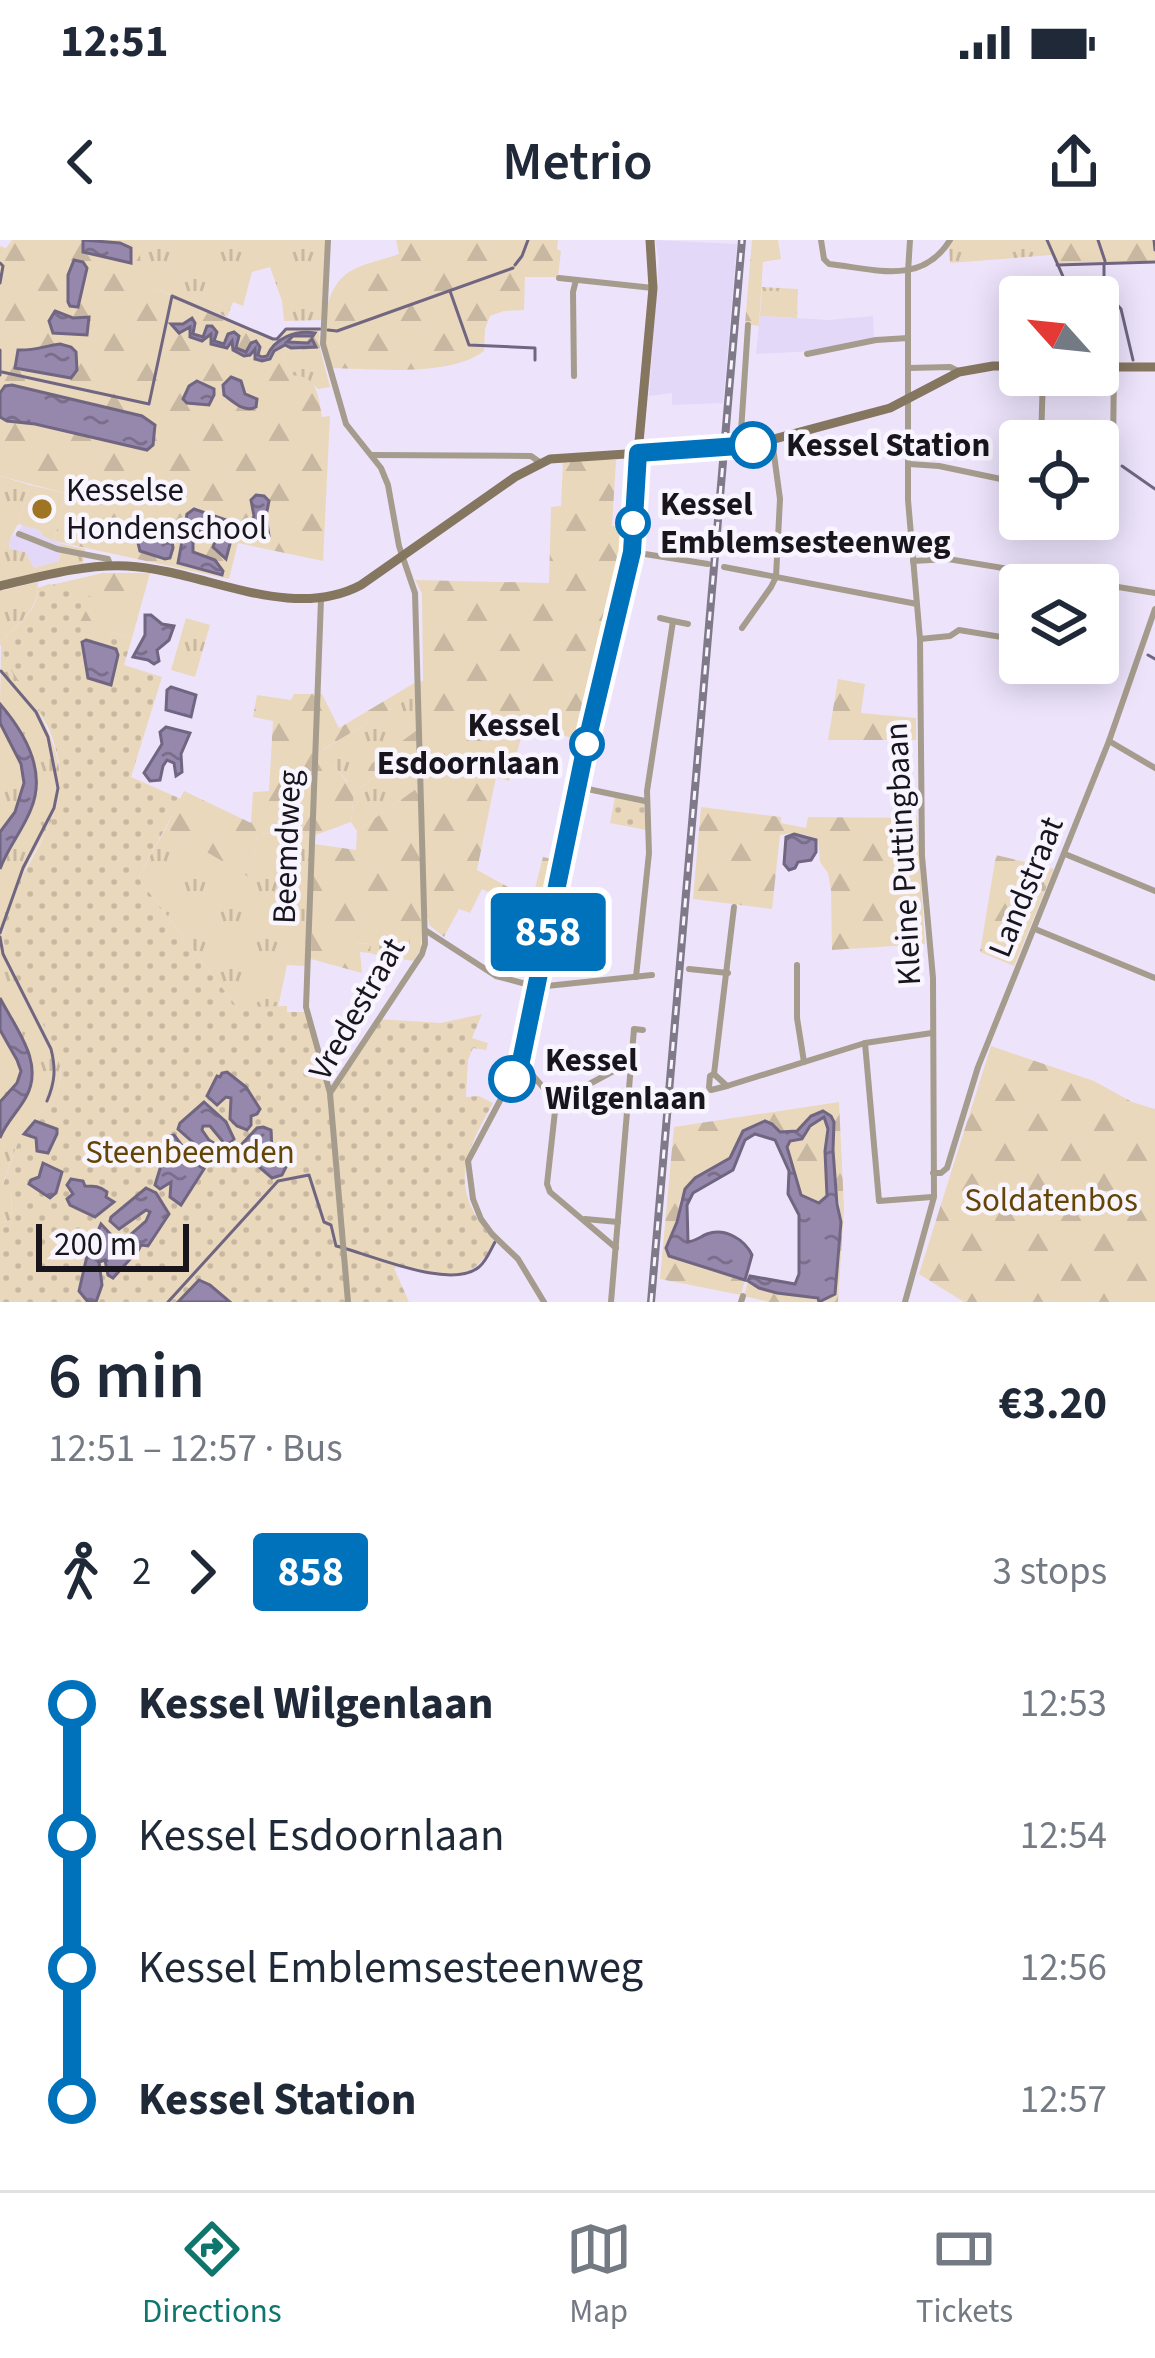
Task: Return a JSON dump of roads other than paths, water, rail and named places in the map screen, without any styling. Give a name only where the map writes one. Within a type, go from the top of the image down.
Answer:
[{"type":"street","name":"Vredestraat","points":[[328,240],[323,344],[346,424],[373,455],[388,484],[402,556],[416,593],[425,935],[422,954],[330,1093],[348,1302]]},
{"type":"street","points":[[544,1302],[518,1259],[486,1226],[476,1208],[468,1161],[521,1061],[632,552],[653,288],[650,240]]},
{"type":"street","points":[[821,240],[829,264],[908,272],[932,263],[950,240]]},
{"type":"street","name":"Kleine Puttingbaan","points":[[905,1302],[934,1197],[933,978],[922,836],[920,639],[908,510],[910,240]]},
{"type":"street","points":[[559,278],[653,288]]},
{"type":"street","points":[[574,376],[576,280]]},
{"type":"street","points":[[740,447],[748,325]]},
{"type":"street","points":[[807,354],[908,338]]},
{"type":"street","points":[[19,533],[87,561],[149,568],[290,599],[321,599],[362,585],[541,463],[740,447],[909,401],[959,372],[999,366]]},
{"type":"street","points":[[909,368],[950,367],[959,372]]},
{"type":"street","points":[[1119,367],[1155,367]]},
{"type":"street","points":[[742,628],[776,577],[780,500],[772,440]]},
{"type":"street","points":[[373,455],[531,456],[541,463]]},
{"type":"street","points":[[909,464],[999,479]]},
{"type":"street","points":[[632,552],[708,564]]},
{"type":"street","points":[[913,561],[949,559],[1155,592]]},
{"type":"street","points":[[0,586],[87,561]]},
{"type":"street","points":[[724,567],[917,604]]},
{"type":"street","name":"Beemdweg","points":[[321,599],[307,1007],[330,1093]]},
{"type":"street","name":"Landstraat","points":[[934,1173],[947,1168],[978,1067],[1109,741],[1155,609]]},
{"type":"street","points":[[660,618],[688,624]]},
{"type":"street","points":[[636,977],[648,869],[646,801],[673,621]]},
{"type":"street","points":[[920,639],[950,636],[959,630],[999,637]]},
{"type":"street","points":[[1109,741],[1155,768]]},
{"type":"street","points":[[578,787],[646,801]]},
{"type":"street","points":[[1065,854],[1155,891]]},
{"type":"street","points":[[734,908],[709,1089],[865,1043],[934,1033]]},
{"type":"street","points":[[1035,929],[1155,978]]},
{"type":"street","name":"Vredestraat","points":[[425,935],[496,976],[537,987]]},
{"type":"street","points":[[796,965],[804,1062]]},
{"type":"street","points":[[689,969],[728,973]]},
{"type":"street","points":[[537,987],[652,975]]},
{"type":"street","points":[[611,1302],[634,1030],[643,1030]]},
{"type":"street","points":[[865,1043],[879,1201],[934,1197]]},
{"type":"street","points":[[521,1061],[556,1102],[550,1192],[616,1248]]},
{"type":"street","points":[[556,1102],[632,1061]]},
{"type":"street","points":[[619,1069],[631,1076]]},
{"type":"street","points":[[714,1074],[727,1086]]},
{"type":"street","points":[[581,1219],[618,1222]]},
{"type":"water","points":[[83,240],[131,248],[131,263],[83,252]]},
{"type":"water","points":[[74,260],[87,268],[78,307],[68,302],[68,275]]},
{"type":"water","points":[[55,311],[73,318],[89,317],[87,335],[53,333],[49,321]]},
{"type":"water","points":[[192,318],[193,334],[203,337],[207,326],[212,326],[217,332],[214,341],[224,344],[234,332],[239,336],[236,348],[246,352],[256,341],[262,357],[280,340],[300,333],[315,333],[293,336],[287,342],[312,339],[316,347],[285,345],[262,361],[255,359],[255,349],[244,356],[233,350],[232,341],[227,348],[211,344],[211,334],[202,341],[190,337],[190,327],[179,333],[171,324]]},
{"type":"water","points":[[60,344],[76,352],[77,370],[71,378],[15,368],[18,350]]},
{"type":"water","points":[[231,377],[241,381],[245,394],[257,399],[256,407],[243,408],[224,395],[223,385]]},
{"type":"water","points":[[197,381],[214,389],[209,405],[183,399]]},
{"type":"water","points":[[12,385],[142,416],[155,425],[153,445],[147,450],[7,421],[0,417],[0,393]]},
{"type":"water","points":[[256,495],[269,501],[266,539],[246,535],[254,516],[251,500]]},
{"type":"water","points":[[194,509],[232,522],[226,559],[213,547],[218,534],[208,530],[193,537],[193,552],[215,560],[222,575],[178,563],[187,514]]},
{"type":"water","points":[[145,530],[172,541],[170,558],[140,551],[138,543]]},
{"type":"water","points":[[145,615],[174,626],[169,640],[157,650],[159,661],[154,664],[133,657],[145,635]]},
{"type":"water","points":[[82,642],[116,649],[111,685],[88,678]]},
{"type":"water","points":[[171,687],[196,695],[191,717],[166,710]]},
{"type":"water","points":[[0,704],[25,740],[36,780],[31,809],[0,869],[0,832],[15,812],[24,783],[21,764],[0,723]]},
{"type":"water","points":[[166,727],[190,733],[181,754],[182,772],[176,776],[174,763],[167,760],[160,780],[150,781],[144,773],[162,744],[160,732]]},
{"type":"water","points":[[794,834],[816,840],[816,852],[811,860],[789,870],[784,864],[786,837]]},
{"type":"water","points":[[0,998],[26,1046],[32,1072],[26,1097],[0,1138],[0,1102],[21,1071],[0,1030]]},
{"type":"water","points":[[227,1072],[246,1087],[260,1109],[251,1116],[247,1130],[230,1119],[231,1098],[217,1105],[207,1096],[217,1076]]},
{"type":"water","points":[[204,1102],[226,1122],[234,1139],[224,1143],[210,1126],[203,1126],[209,1140],[220,1147],[214,1161],[178,1129]]},
{"type":"water","points":[[823,1111],[834,1122],[841,1222],[835,1294],[819,1302],[748,1281],[750,1276],[795,1284],[799,1274],[799,1215],[788,1194],[789,1171],[775,1140],[755,1134],[745,1140],[733,1170],[693,1193],[687,1205],[688,1242],[714,1232],[739,1240],[752,1255],[745,1280],[669,1256],[666,1248],[685,1189],[695,1178],[730,1158],[743,1131],[765,1121],[780,1132],[797,1131]],"holes":[[[824,1117],[827,1196],[819,1203],[801,1195],[787,1147]]]},
{"type":"water","points":[[35,1121],[57,1129],[48,1153],[37,1151],[36,1138],[24,1134]]},
{"type":"water","points":[[263,1127],[271,1130],[272,1150],[287,1165],[282,1175],[272,1178],[251,1160],[242,1144]]},
{"type":"water","points":[[174,1135],[186,1151],[180,1163],[194,1162],[204,1169],[181,1205],[170,1197],[171,1182],[160,1189],[155,1185]]},
{"type":"water","points":[[43,1163],[62,1172],[50,1198],[29,1184],[39,1177]]},
{"type":"water","points":[[71,1179],[102,1189],[114,1202],[95,1217],[70,1205],[67,1199],[73,1194],[67,1185]]},
{"type":"water","points":[[146,1188],[156,1193],[169,1214],[148,1246],[141,1245],[137,1253],[129,1249],[129,1236],[150,1212],[146,1210],[119,1229],[110,1221]]},
{"type":"water","points":[[101,1224],[132,1257],[113,1278],[105,1260],[99,1262],[102,1285],[96,1302],[88,1302],[79,1291]]},
{"type":"water","points":[[199,1280],[210,1285],[230,1302],[178,1302]]},
{"type":"waterway","points":[[515,265],[528,240]]},
{"type":"waterway","points":[[1047,240],[1063,276]]},
{"type":"waterway","points":[[1098,240],[1105,261]]},
{"type":"waterway","points":[[1154,240],[1155,250]]},
{"type":"waterway","points":[[1057,265],[1155,262]]},
{"type":"waterway","points":[[0,263],[0,283]]},
{"type":"waterway","points":[[1104,264],[1104,290],[1121,309],[1133,360]]},
{"type":"waterway","points":[[328,330],[337,331],[513,268]]},
{"type":"waterway","points":[[450,291],[469,345],[535,348],[535,360]]},
{"type":"waterway","points":[[2,372],[149,404],[172,296],[273,339],[286,329],[320,329]]},
{"type":"waterway","points":[[0,350],[0,375]]},
{"type":"waterway","points":[[1122,466],[1155,489]]},
{"type":"waterway","points":[[1148,655],[1155,659]]},
{"type":"waterway","points":[[0,933],[23,868],[54,808],[58,788],[48,737],[36,712],[1,671]]},
{"type":"waterway","points":[[0,937],[3,954],[51,1049],[54,1075],[47,1101]]},
{"type":"waterway","points":[[168,1302],[278,1181],[309,1175],[336,1246],[449,1275],[479,1267],[495,1242]]},
{"type":"railway","points":[[651,1302],[742,240]]},
{"type":"place","name":"Kessel Station","points":[[753,445]]},
{"type":"place","name":"Kesselse Hondenschool","points":[[42,509]]},
{"type":"place","name":"Kessel Emblemsesteenweg","points":[[633,523]]},
{"type":"place","name":"Kessel Esdoornlaan","points":[[587,744]]},
{"type":"place","name":"Kessel Wilgenlaan","points":[[512,1079]]},
{"type":"park label","name":"Steenbeemden","points":[[190,1152]]},
{"type":"park label","name":"Soldatenbos","points":[[1051,1200]]}]
